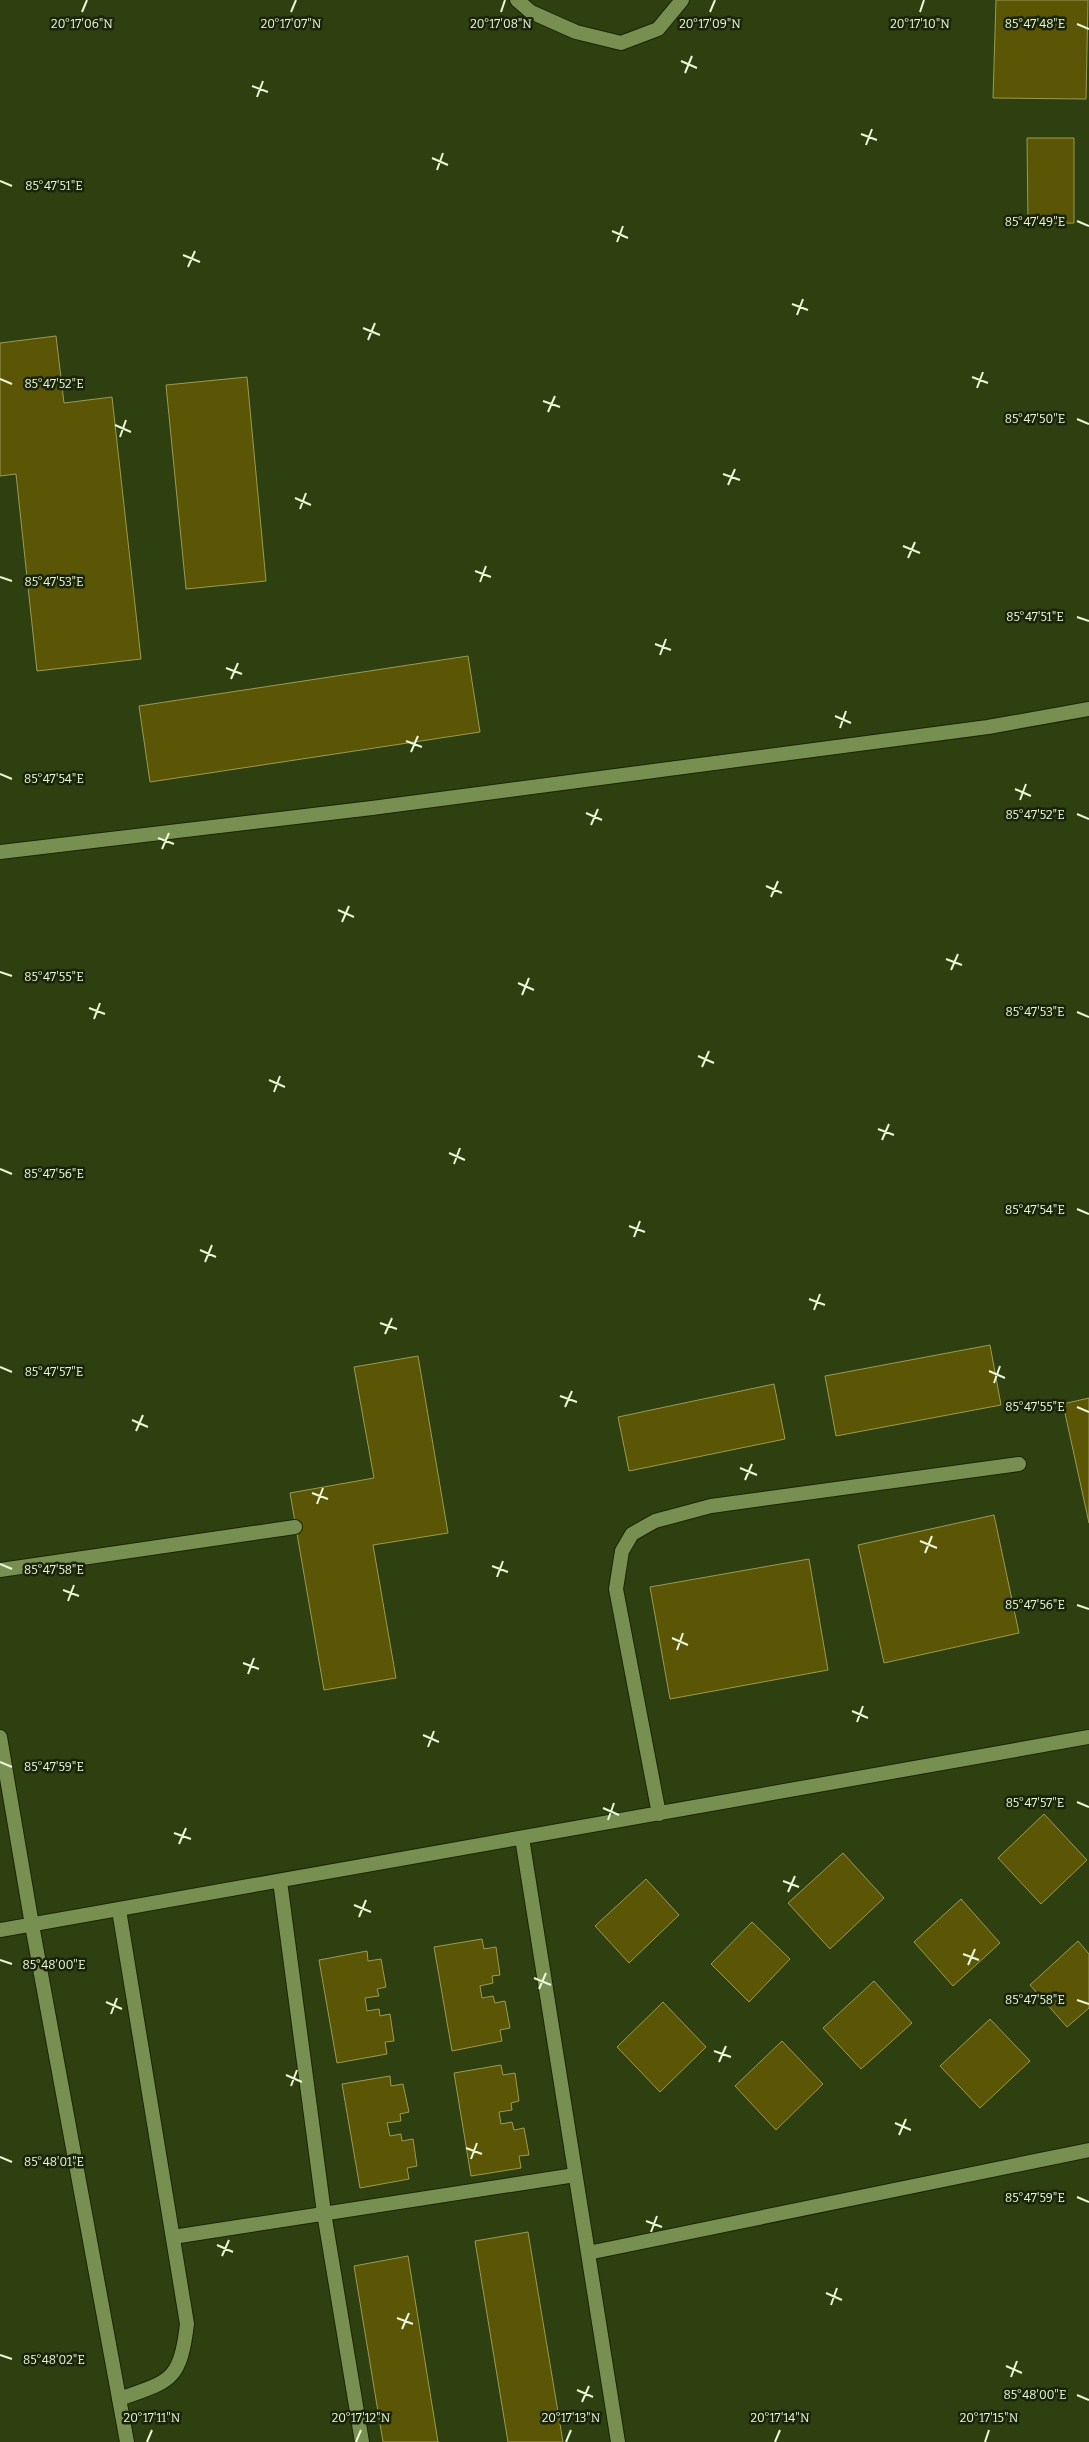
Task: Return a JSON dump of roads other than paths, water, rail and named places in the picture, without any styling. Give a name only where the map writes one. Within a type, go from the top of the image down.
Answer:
[{"type":"lane","points":[[517,0],[531,12],[576,32],[621,42],[658,29],[682,0]]},
{"type":"lane","points":[[0,852],[587,780],[988,727],[1089,709]]},
{"type":"lane","points":[[659,1814],[616,1589],[622,1551],[632,1534],[655,1521],[711,1506],[1019,1464]]},
{"type":"lane","points":[[0,1570],[294,1527]]},
{"type":"lane","points":[[0,1737],[32,1926],[127,2442]]},
{"type":"lane","points":[[0,1930],[32,1926],[1089,1738]]},
{"type":"lane","points":[[522,1838],[618,2442]]},
{"type":"lane","points":[[280,1882],[324,2213],[362,2442]]},
{"type":"lane","points":[[119,1910],[187,2324],[184,2349],[175,2370],[164,2383],[119,2399]]},
{"type":"lane","points":[[588,2253],[1089,2150]]},
{"type":"lane","points":[[173,2237],[575,2175]]}]
